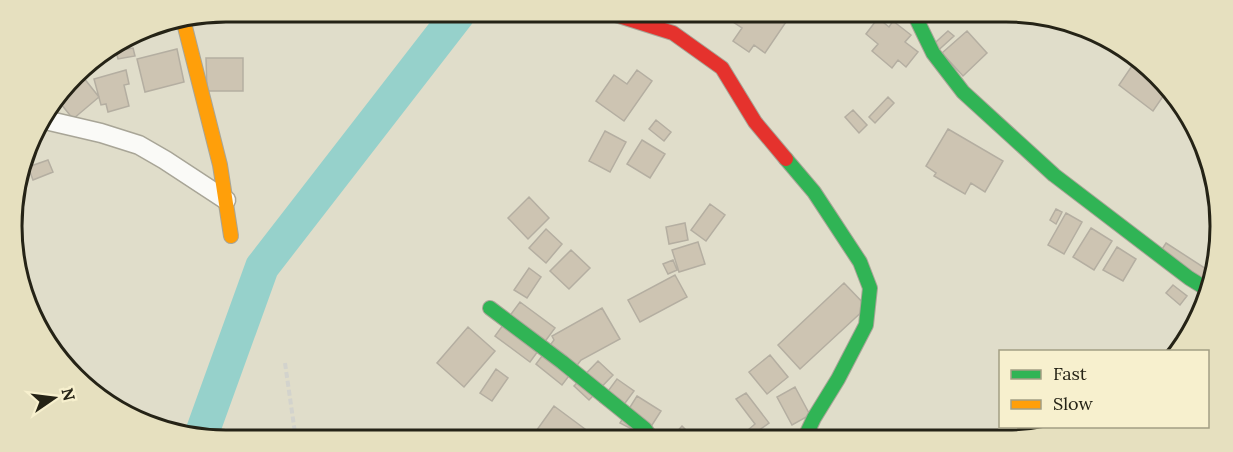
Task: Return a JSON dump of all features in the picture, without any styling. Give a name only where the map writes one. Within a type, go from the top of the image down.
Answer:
[{"type":"street","points":[[638,22],[673,33],[722,68],[755,122],[814,192],[860,262],[870,288],[866,325],[808,430]]},
{"type":"street","points":[[918,22],[933,53],[963,92],[1054,175],[1202,286]]},
{"type":"street","points":[[185,26],[220,165],[231,236]]},
{"type":"street","points":[[52,122],[139,145],[226,200]]},
{"type":"street","points":[[490,308],[562,362],[646,430]]},
{"type":"path","points":[[285,363],[295,430]]},
{"type":"building","points":[[733,22],[786,22],[765,53],[754,45],[749,52],[733,41],[742,28]]},
{"type":"building","points":[[875,22],[883,22],[889,27],[894,22],[911,35],[905,42],[918,52],[906,67],[898,60],[892,68],[872,51],[878,44],[866,34]]},
{"type":"building","points":[[948,31],[954,36],[932,56],[927,50]]},
{"type":"building","points":[[967,31],[987,53],[963,76],[942,53]]},
{"type":"building","points":[[133,48],[135,56],[118,59],[117,55]]},
{"type":"building","points":[[177,49],[184,82],[145,92],[137,59]]},
{"type":"building","points":[[206,58],[243,58],[243,91],[207,91]]},
{"type":"building","points":[[1132,66],[1163,96],[1153,111],[1119,85]]},
{"type":"building","points":[[126,70],[129,84],[124,85],[129,106],[108,112],[106,104],[101,105],[94,79]]},
{"type":"building","points":[[637,70],[652,81],[624,121],[596,101],[614,75],[627,84]]},
{"type":"building","points":[[85,80],[99,97],[73,119],[62,106]]},
{"type":"building","points":[[888,97],[894,103],[875,123],[869,117]]},
{"type":"building","points":[[853,110],[867,125],[859,133],[845,117]]},
{"type":"building","points":[[656,120],[671,132],[664,141],[649,129]]},
{"type":"building","points":[[948,129],[1003,161],[985,192],[971,183],[965,194],[934,176],[936,173],[926,166]]},
{"type":"building","points":[[605,131],[626,142],[610,172],[589,161]]},
{"type":"building","points":[[642,140],[665,154],[650,178],[627,164]]},
{"type":"building","points":[[48,160],[53,172],[33,180],[30,172],[32,166]]},
{"type":"building","points":[[529,197],[549,218],[528,239],[508,218]]},
{"type":"building","points":[[710,204],[725,215],[706,241],[691,230]]},
{"type":"building","points":[[1056,209],[1062,212],[1056,224],[1050,220]]},
{"type":"building","points":[[1066,213],[1082,222],[1064,254],[1048,245]]},
{"type":"building","points":[[685,223],[688,240],[669,244],[666,227]]},
{"type":"building","points":[[1091,228],[1112,241],[1094,270],[1073,257]]},
{"type":"building","points":[[546,229],[562,244],[546,263],[529,248]]},
{"type":"building","points":[[698,242],[705,264],[679,272],[672,250]]},
{"type":"building","points":[[1166,243],[1206,269],[1203,283],[1159,254]]},
{"type":"building","points":[[1117,247],[1136,259],[1123,281],[1103,270]]},
{"type":"building","points":[[571,250],[590,268],[569,289],[550,271]]},
{"type":"building","points":[[673,260],[677,270],[668,274],[663,264]]},
{"type":"building","points":[[529,268],[541,277],[527,298],[514,290]]},
{"type":"building","points":[[675,275],[687,297],[640,322],[628,300]]},
{"type":"building","points":[[844,283],[867,307],[800,369],[778,345]]},
{"type":"building","points":[[1173,285],[1187,296],[1180,305],[1166,293]]},
{"type":"building","points":[[520,302],[555,328],[530,362],[495,336]]},
{"type":"building","points":[[602,308],[620,339],[581,360],[562,385],[536,364],[554,340],[552,336]]},
{"type":"building","points":[[468,327],[495,351],[464,387],[437,363]]},
{"type":"building","points":[[770,355],[788,377],[767,394],[749,372]]},
{"type":"building","points":[[598,361],[613,375],[589,400],[574,386]]},
{"type":"building","points":[[496,369],[508,378],[492,401],[480,393]]},
{"type":"building","points":[[617,379],[634,391],[617,414],[600,402]]},
{"type":"building","points":[[795,387],[810,415],[792,425],[777,397]]},
{"type":"building","points":[[746,393],[769,423],[759,430],[748,430],[755,424],[736,399]]},
{"type":"building","points":[[637,396],[661,411],[649,430],[633,430],[620,423]]},
{"type":"building","points":[[554,406],[586,430],[537,430]]},
{"type":"waterway","points":[[204,428],[262,267],[452,22]]},
{"type":"traffic: fast","points":[[918,22],[933,53],[963,92],[1054,175],[1202,286]]},
{"type":"traffic: fast","points":[[786,159],[814,192],[860,262],[870,288],[866,325],[808,430]]},
{"type":"traffic: fast","points":[[490,308],[562,362],[646,430]]},
{"type":"traffic: slow","points":[[185,26],[220,165],[231,236]]},
{"type":"traffic: jam","points":[[638,22],[673,33],[722,68],[755,122],[786,159]]}]
